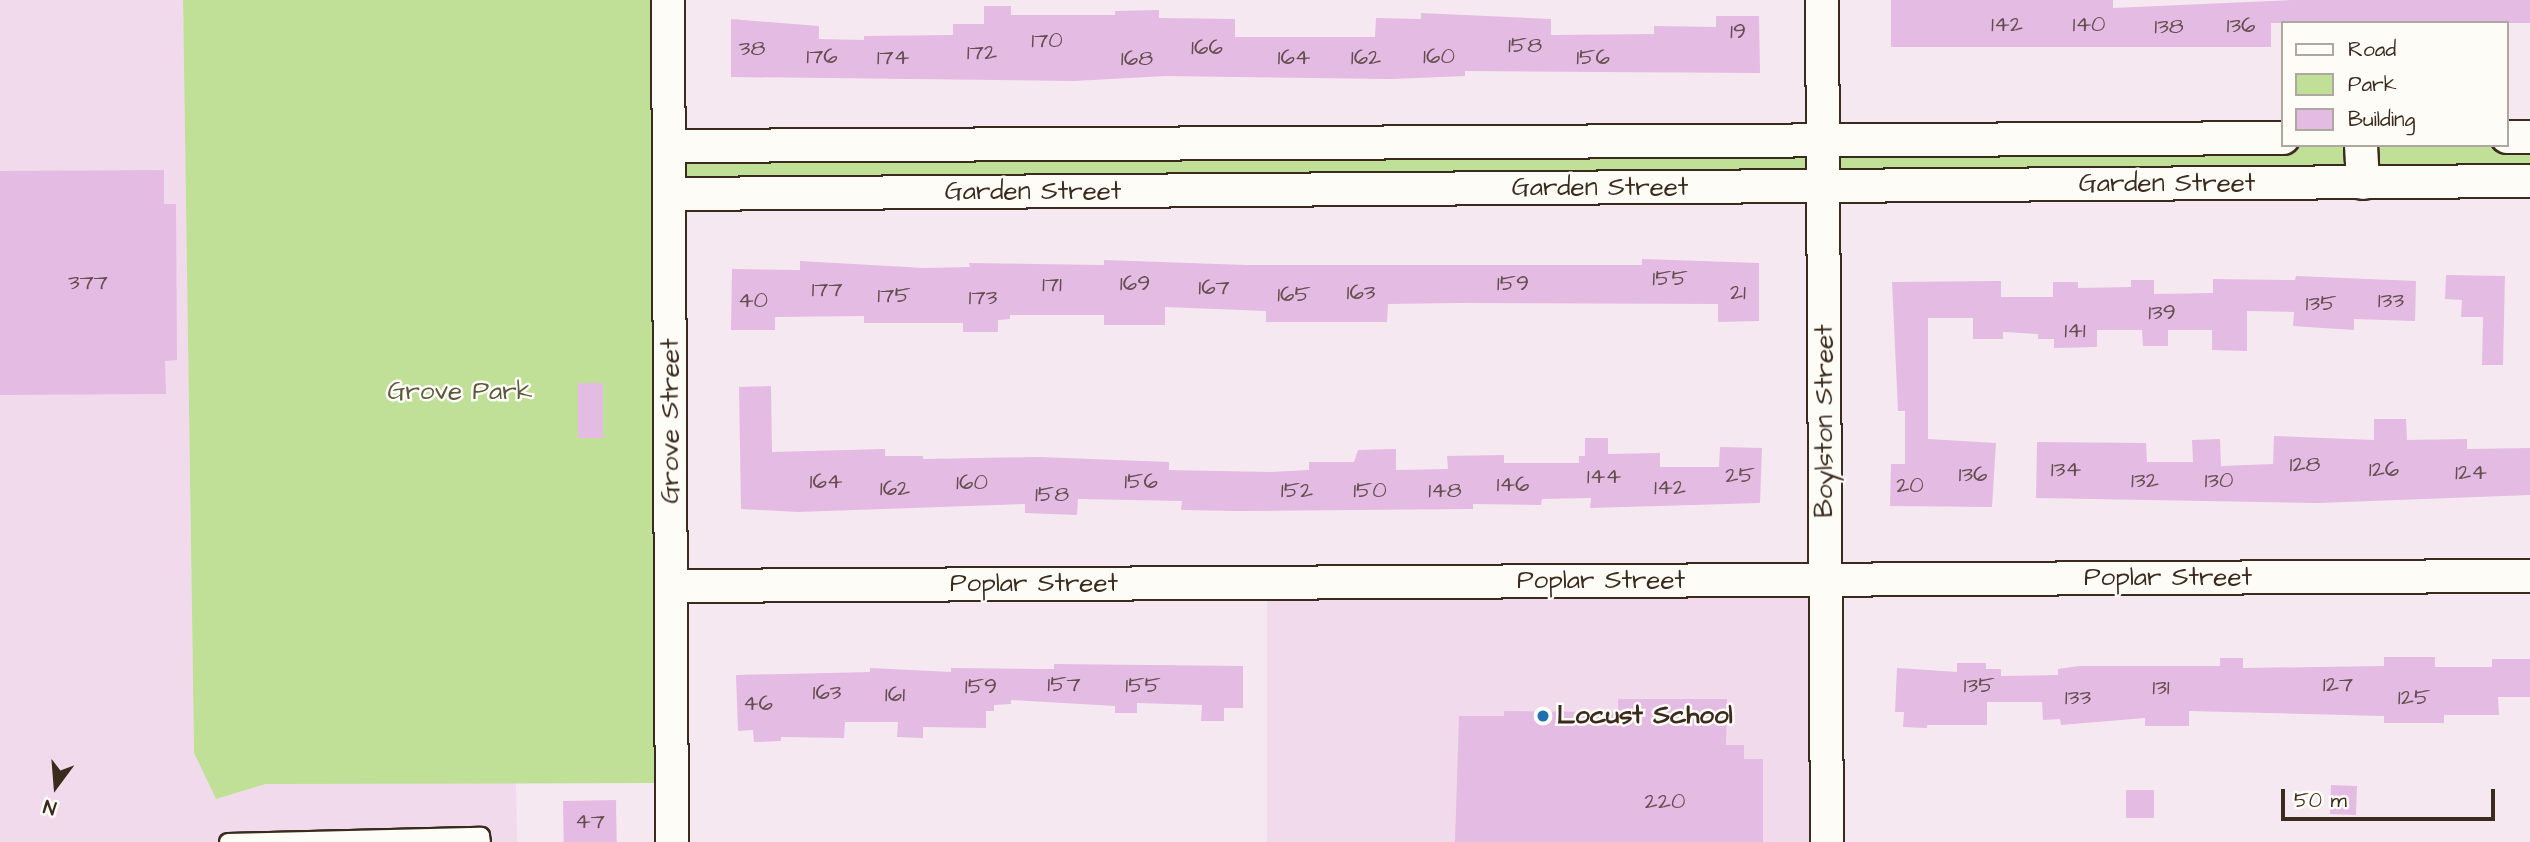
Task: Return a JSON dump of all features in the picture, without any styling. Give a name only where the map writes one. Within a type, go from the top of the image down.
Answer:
[{"type":"street","name":"Grove Street","points":[[668,0],[672,842]]},
{"type":"street","name":"Boylston Street","points":[[1822,0],[1827,842]]},
{"type":"street","points":[[2509,137],[2530,137]]},
{"type":"street","name":"Garden Street","points":[[669,146],[2282,138]]},
{"type":"street","points":[[1452,144],[1456,189]]},
{"type":"street","points":[[2361,147],[2363,183]]},
{"type":"street","name":"Garden Street","points":[[669,194],[2530,181]]},
{"type":"street","name":"Poplar Street","points":[[672,586],[2530,576]]},
{"type":"lane","points":[[228,842],[481,836],[482,842]]},
{"type":"shaded area","points":[[0,0],[183,0],[194,753],[216,799],[266,784],[516,783],[517,842],[0,842]]},
{"type":"shaded area","name":"Locust School","points":[[1267,588],[1818,588],[1818,842],[1267,842]]},
{"type":"green space","name":"Grove Park","points":[[183,0],[667,0],[669,783],[266,784],[216,799],[194,753]]},
{"type":"green space","points":[[2530,141],[2530,177],[674,189],[673,150],[2509,147],[2509,145]]},
{"type":"building","points":[[1891,0],[2113,0],[2113,8],[2293,0],[2530,0],[2530,23],[2282,21],[2271,23],[2271,47],[1891,47]]},
{"type":"building","points":[[984,6],[1011,6],[1011,15],[1115,15],[1115,11],[1159,10],[1159,18],[1235,19],[1235,37],[1375,37],[1376,18],[1421,19],[1421,13],[1551,19],[1551,35],[1654,34],[1654,26],[1716,27],[1716,16],[1759,16],[1760,73],[1465,71],[1465,76],[1392,79],[1166,76],[1074,81],[731,77],[731,19],[819,26],[819,39],[864,40],[864,36],[953,35],[953,24],[984,24]]},
{"type":"building","points":[[164,170],[164,204],[176,204],[177,360],[165,361],[166,394],[0,395],[0,171]]},
{"type":"building","points":[[1642,259],[1759,263],[1759,321],[1718,322],[1718,304],[1459,303],[1388,304],[1387,322],[1266,322],[1266,311],[1165,307],[1165,325],[1104,325],[1104,315],[1010,315],[1010,319],[998,320],[998,332],[963,332],[963,323],[864,323],[864,316],[775,317],[775,330],[731,330],[732,269],[800,270],[800,261],[924,268],[970,267],[969,263],[1104,265],[1104,260],[1246,265],[1642,265]]},
{"type":"building","points":[[2446,275],[2505,276],[2503,365],[2482,365],[2483,317],[2461,317],[2462,300],[2445,299]]},
{"type":"building","points":[[2296,276],[2416,281],[2415,321],[2354,319],[2354,330],[2293,326],[2294,312],[2247,311],[2247,351],[2212,350],[2212,330],[2168,330],[2168,346],[2143,346],[2142,330],[2097,330],[2097,347],[2054,348],[2054,339],[2038,339],[2038,334],[2003,332],[2003,339],[1973,339],[1973,318],[1928,318],[1928,439],[1996,443],[1992,507],[1890,506],[1891,464],[1905,464],[1905,411],[1898,411],[1892,282],[2001,281],[2001,297],[2053,297],[2053,282],[2078,282],[2078,288],[2131,287],[2131,280],[2154,280],[2154,294],[2213,293],[2213,279],[2295,280]]},
{"type":"building","points":[[578,383],[603,383],[603,438],[578,438]]},
{"type":"building","points":[[771,386],[772,452],[885,449],[885,456],[923,456],[923,459],[1039,457],[1169,462],[1169,470],[1269,472],[1309,470],[1309,462],[1354,462],[1358,450],[1396,449],[1396,470],[1448,469],[1447,456],[1504,455],[1504,463],[1579,463],[1579,456],[1585,456],[1585,438],[1608,438],[1608,454],[1660,453],[1660,467],[1719,467],[1720,447],[1762,448],[1760,503],[1590,508],[1591,498],[1542,499],[1541,505],[1473,504],[1473,509],[1237,511],[1181,510],[1182,501],[1078,499],[1077,515],[1025,513],[1025,504],[798,512],[741,509],[739,387]]},
{"type":"building","points":[[2374,419],[2406,419],[2407,440],[2467,439],[2467,449],[2530,448],[2530,495],[2318,503],[2036,498],[2037,442],[2146,443],[2147,462],[2193,462],[2192,440],[2220,439],[2221,466],[2273,464],[2274,436],[2374,440]]},
{"type":"building","points":[[2384,657],[2435,657],[2435,667],[2492,667],[2492,659],[2530,659],[2530,697],[2498,697],[2499,715],[2444,715],[2444,723],[2384,723],[2384,716],[2189,711],[2189,726],[2145,726],[2145,718],[2061,725],[2060,719],[2043,720],[2042,702],[1987,702],[1987,725],[1927,725],[1927,728],[1903,727],[1904,712],[1895,712],[1897,668],[1957,672],[1957,663],[1986,663],[1986,669],[2001,669],[2001,676],[2058,675],[2058,669],[2079,666],[2220,666],[2220,658],[2243,658],[2243,668],[2384,666]]},
{"type":"building","points":[[1054,664],[1243,666],[1243,708],[1224,708],[1224,721],[1201,721],[1202,705],[1137,703],[1137,713],[1115,713],[1115,706],[1011,700],[1011,704],[994,705],[994,711],[986,711],[986,728],[923,727],[923,738],[897,737],[898,722],[845,722],[844,738],[781,737],[781,741],[754,742],[753,730],[738,731],[736,675],[870,672],[870,668],[951,672],[951,668],[1054,669]]},
{"type":"building","points":[[1618,699],[1727,699],[1726,745],[1744,745],[1744,759],[1763,759],[1763,842],[1455,842],[1459,716],[1504,716],[1504,711],[1618,712]]},
{"type":"building","points":[[2331,785],[2357,786],[2356,815],[2330,814]]},
{"type":"building","points":[[2126,790],[2154,790],[2154,818],[2126,818]]},
{"type":"building","points":[[616,800],[617,842],[564,842],[563,801]]},
{"type":"place","name":"Locust School","points":[[1543,716]]}]
